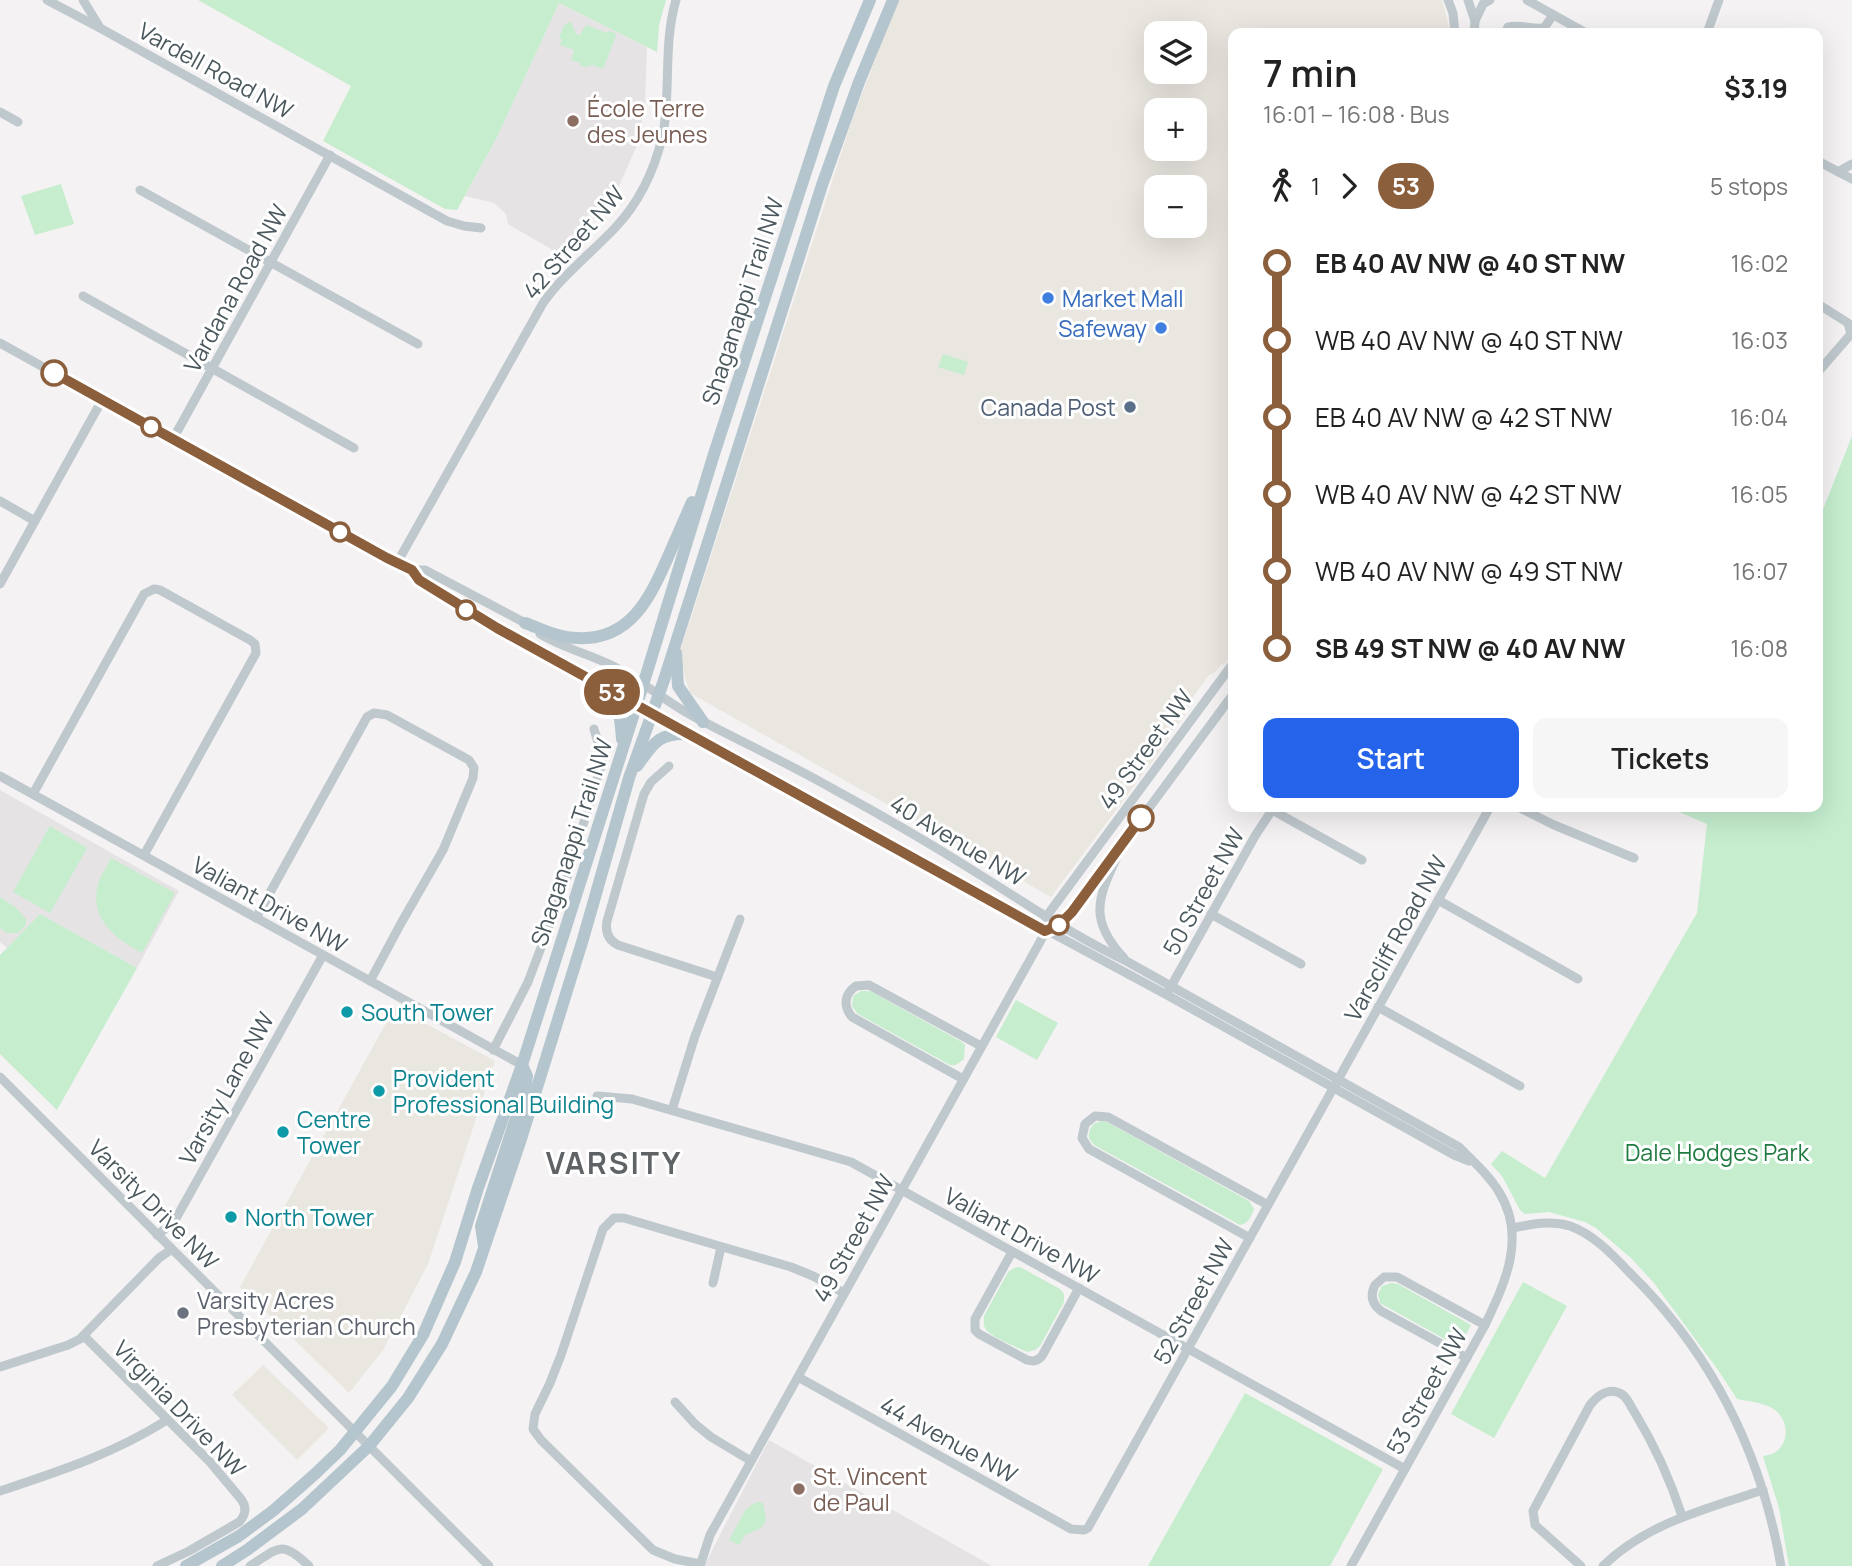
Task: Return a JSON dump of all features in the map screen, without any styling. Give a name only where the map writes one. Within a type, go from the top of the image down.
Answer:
[{"type":"main road","name":"Shaganappi Trail NW","points":[[187,1566],[239,1536],[274,1510],[340,1450],[392,1386],[422,1335],[455,1262],[522,1065],[714,454],[834,86],[870,0]]},
{"type":"main road","name":"Shaganappi Trail NW","points":[[222,1566],[302,1509],[369,1446],[408,1398],[442,1344],[476,1272],[521,1139],[583,939],[629,778],[675,646],[822,185],[893,0]]},
{"type":"main road","points":[[525,623],[577,639],[608,634],[626,624],[652,591],[714,454]]},
{"type":"main road","points":[[675,646],[678,686],[704,722]]},
{"type":"main road","points":[[601,686],[620,712],[622,747]]},
{"type":"main road","points":[[629,778],[651,747],[664,736],[687,734]]},
{"type":"main road","points":[[485,1247],[481,1226],[525,1090],[527,1076],[522,1065]]},
{"type":"street","name":"Vardell Road NW","points":[[47,0],[447,220],[481,228]]},
{"type":"street","points":[[83,0],[100,28]]},
{"type":"street","name":"42 Street NW","points":[[397,563],[543,303],[559,281],[625,216],[645,186],[658,152],[664,125],[668,40],[676,0]]},
{"type":"street","points":[[1448,0],[1454,28]]},
{"type":"street","points":[[1468,0],[1475,28]]},
{"type":"street","points":[[1475,21],[1483,5],[1490,0]]},
{"type":"street","points":[[1527,0],[1577,28]]},
{"type":"street","points":[[1709,28],[1719,0]]},
{"type":"street","points":[[1544,28],[1553,15]]},
{"type":"street","points":[[1508,28],[1528,28]]},
{"type":"street","points":[[0,112],[18,122]]},
{"type":"street","name":"Vardana Road NW","points":[[173,439],[330,155]]},
{"type":"street","points":[[1823,164],[1852,179]]},
{"type":"street","points":[[1838,172],[1852,164]]},
{"type":"street","points":[[140,190],[418,344]]},
{"type":"street","points":[[83,296],[354,448]]},
{"type":"street","points":[[1823,307],[1848,323],[1851,334],[1823,366]]},
{"type":"street","name":"40 Avenue NW","points":[[0,343],[397,563],[412,570],[425,570],[525,623],[543,636],[603,661],[633,677],[704,722],[836,790],[974,871],[1059,925],[1128,962],[1169,991]]},
{"type":"street","points":[[0,584],[102,400]]},
{"type":"street","points":[[0,501],[35,521]]},
{"type":"street","name":"40 Avenue NW","points":[[412,570],[419,580],[439,594],[651,714],[1045,931],[1169,991],[1336,1084],[1454,1155],[1474,1162],[1500,1193],[1513,1228]]},
{"type":"street","points":[[33,794],[144,594],[154,589],[160,590],[250,640],[257,648],[257,653],[144,855]]},
{"type":"street","name":"49 Street NW","points":[[700,1565],[710,1535],[1045,931],[1046,917],[1228,670]]},
{"type":"street","name":"49 Street NW","points":[[1045,931],[1059,925],[1072,912],[1228,701]]},
{"type":"street","points":[[256,918],[367,717],[374,713],[387,715],[469,760],[474,768],[473,778],[443,850],[370,981]]},
{"type":"street","points":[[493,1049],[528,982],[565,884],[602,763],[594,730]]},
{"type":"street","points":[[669,766],[651,782],[644,794],[606,932],[618,945],[718,977]]},
{"type":"street","name":"Valiant Drive NW","points":[[0,776],[522,1065]]},
{"type":"street","name":"50 Street NW","points":[[1169,991],[1270,812]]},
{"type":"street","points":[[1280,812],[1362,860]]},
{"type":"street","name":"Varscliff Road NW","points":[[1336,1084],[1487,812]]},
{"type":"street","points":[[1528,812],[1634,858]]},
{"type":"street","points":[[1125,840],[1104,885],[1100,908],[1107,936],[1128,962]]},
{"type":"street","points":[[1438,900],[1578,979]]},
{"type":"street","points":[[1211,914],[1301,964]]},
{"type":"street","points":[[671,1110],[695,1036],[740,919]]},
{"type":"street","name":"Varsity Lane NW","points":[[158,1235],[174,1222],[323,955]]},
{"type":"street","points":[[963,1079],[856,1020],[847,1009],[847,995],[856,986],[869,985],[981,1046]]},
{"type":"street","points":[[1378,1007],[1520,1086]]},
{"type":"street","name":"Varsity Drive NW","points":[[0,1077],[489,1566]]},
{"type":"street","name":"52 Street NW","points":[[1084,1530],[1093,1521],[1336,1084]]},
{"type":"street","name":"Valiant Drive NW","points":[[597,1096],[632,1100],[671,1110],[850,1162],[1405,1469]]},
{"type":"street","points":[[1250,1238],[1090,1149],[1082,1138],[1085,1125],[1095,1116],[1108,1117],[1268,1205]]},
{"type":"street","points":[[700,1565],[653,1550],[535,1435],[535,1414],[561,1355],[603,1229],[614,1219],[624,1218],[798,1269],[844,1293]]},
{"type":"street","points":[[1513,1228],[1545,1223],[1574,1227],[1599,1244],[1663,1307],[1716,1383],[1741,1431],[1763,1490],[1781,1566]]},
{"type":"street","name":"53 Street NW","points":[[1350,1566],[1485,1325],[1510,1266],[1513,1228]]},
{"type":"street","points":[[713,1283],[721,1247]]},
{"type":"street","points":[[0,1367],[68,1345],[84,1336],[159,1258],[172,1249]]},
{"type":"street","points":[[1012,1252],[975,1319],[975,1330],[1027,1360],[1033,1362],[1042,1356],[1079,1288]]},
{"type":"street","points":[[1467,1358],[1381,1311],[1374,1304],[1372,1294],[1375,1285],[1384,1277],[1397,1277],[1485,1325]]},
{"type":"street","name":"Virginia Drive NW","points":[[84,1336],[216,1469],[245,1509],[244,1516],[239,1521],[158,1566]]},
{"type":"street","name":"44 Avenue NW","points":[[798,1377],[1072,1529],[1084,1530]]},
{"type":"street","points":[[1581,1566],[1535,1525],[1533,1511],[1590,1405],[1604,1392],[1613,1391],[1623,1395],[1633,1410],[1664,1467],[1682,1516]]},
{"type":"street","points":[[675,1402],[711,1437],[751,1461]]},
{"type":"street","points":[[0,1491],[105,1454],[167,1420]]},
{"type":"street","points":[[1603,1566],[1641,1536],[1682,1516],[1763,1490]]},
{"type":"street","points":[[250,1566],[284,1548],[309,1566]]},
{"type":"shaded area","points":[[898,0],[1442,0],[1449,28],[1228,28],[1228,659],[1209,675],[1190,701],[1183,718],[1166,734],[1169,739],[1051,897],[690,693],[679,655],[852,120]]},
{"type":"shaded area","name":"École Terre des Jeunes","points":[[559,3],[647,47],[645,105],[637,145],[619,186],[593,220],[556,252],[508,224],[506,214],[494,203],[465,196],[497,137]]},
{"type":"shaded area","points":[[0,790],[179,891],[137,968],[40,914],[7,948],[0,942]]},
{"type":"shaded area","points":[[395,1007],[495,1061],[428,1264],[383,1350],[349,1393],[240,1287]]},
{"type":"shaded area","points":[[263,1365],[329,1428],[297,1460],[232,1395]]},
{"type":"shaded area","name":"St. Vincent de Paul","points":[[769,1440],[992,1566],[704,1566]]},
{"type":"green space","points":[[198,0],[666,0],[659,25],[657,52],[559,3],[497,137],[457,210],[445,209],[323,141],[351,86]]},
{"type":"green space","points":[[571,22],[576,34],[580,35],[586,25],[607,33],[615,33],[603,69],[592,65],[585,67],[571,60],[574,50],[560,45],[562,39],[559,38],[564,25]]},
{"type":"green space","points":[[61,184],[74,224],[35,235],[21,196]]},
{"type":"green space","points":[[943,354],[968,362],[964,375],[938,367]]},
{"type":"green space","name":"Dale Hodges Park","points":[[1852,436],[1852,1566],[1789,1566],[1779,1508],[1763,1456],[1774,1453],[1784,1442],[1786,1429],[1781,1416],[1766,1405],[1737,1399],[1654,1283],[1631,1258],[1585,1222],[1549,1212],[1525,1214],[1520,1210],[1502,1176],[1491,1164],[1502,1151],[1545,1178],[1697,913],[1707,824],[1679,812],[1823,812],[1823,509]]},
{"type":"green space","points":[[50,826],[87,848],[50,913],[13,892]]},
{"type":"green space","points":[[111,858],[175,893],[142,953],[112,932],[99,914],[97,891],[100,878]]},
{"type":"green space","points":[[0,897],[26,919],[26,925],[18,933],[7,933],[0,928]]},
{"type":"green space","points":[[40,914],[137,968],[57,1110],[0,1054],[0,955]]},
{"type":"green space","points":[[861,991],[870,991],[962,1042],[965,1045],[964,1059],[956,1065],[950,1065],[858,1014],[852,1006],[853,996]]},
{"type":"green space","points":[[1016,1000],[1058,1023],[1037,1060],[996,1037]]},
{"type":"green space","points":[[1101,1121],[1249,1201],[1254,1209],[1249,1220],[1240,1225],[1094,1145],[1089,1138],[1089,1132],[1093,1125]]},
{"type":"green space","points":[[1020,1267],[1060,1289],[1064,1294],[1064,1302],[1040,1346],[1027,1352],[992,1335],[984,1324],[984,1316],[1008,1272]]},
{"type":"green space","points":[[1523,1282],[1567,1306],[1494,1438],[1451,1414]]},
{"type":"green space","points":[[1398,1284],[1471,1325],[1459,1347],[1380,1303],[1378,1294],[1382,1286]]},
{"type":"green space","points":[[1245,1393],[1383,1469],[1330,1566],[1148,1566]]},
{"type":"green space","points":[[757,1502],[763,1503],[766,1520],[761,1528],[745,1535],[739,1545],[729,1540],[746,1509]]},
{"type":"bus line","name":"53","points":[[54,373],[412,570],[419,580],[439,594],[497,628],[1045,931],[1059,925],[1072,912],[1141,818]]},
{"type":"place","name":"École Terre des Jeunes","points":[[573,121]]},
{"type":"place","name":"Market Mall","points":[[1048,298]]},
{"type":"place","name":"Safeway","points":[[1161,328]]},
{"type":"place","name":"Canada Post","points":[[1130,407]]},
{"type":"place","name":"South Tower","points":[[347,1012]]},
{"type":"place","name":"Provident Professional Building","points":[[379,1091]]},
{"type":"place","name":"Centre Tower","points":[[283,1132]]},
{"type":"place","name":"North Tower","points":[[231,1217]]},
{"type":"place","name":"Varsity Acres Presbyterian Church","points":[[183,1313]]},
{"type":"place","name":"St. Vincent de Paul","points":[[799,1489]]},
{"type":"district","name":"VARSITY","points":[[614,1162]]}]
